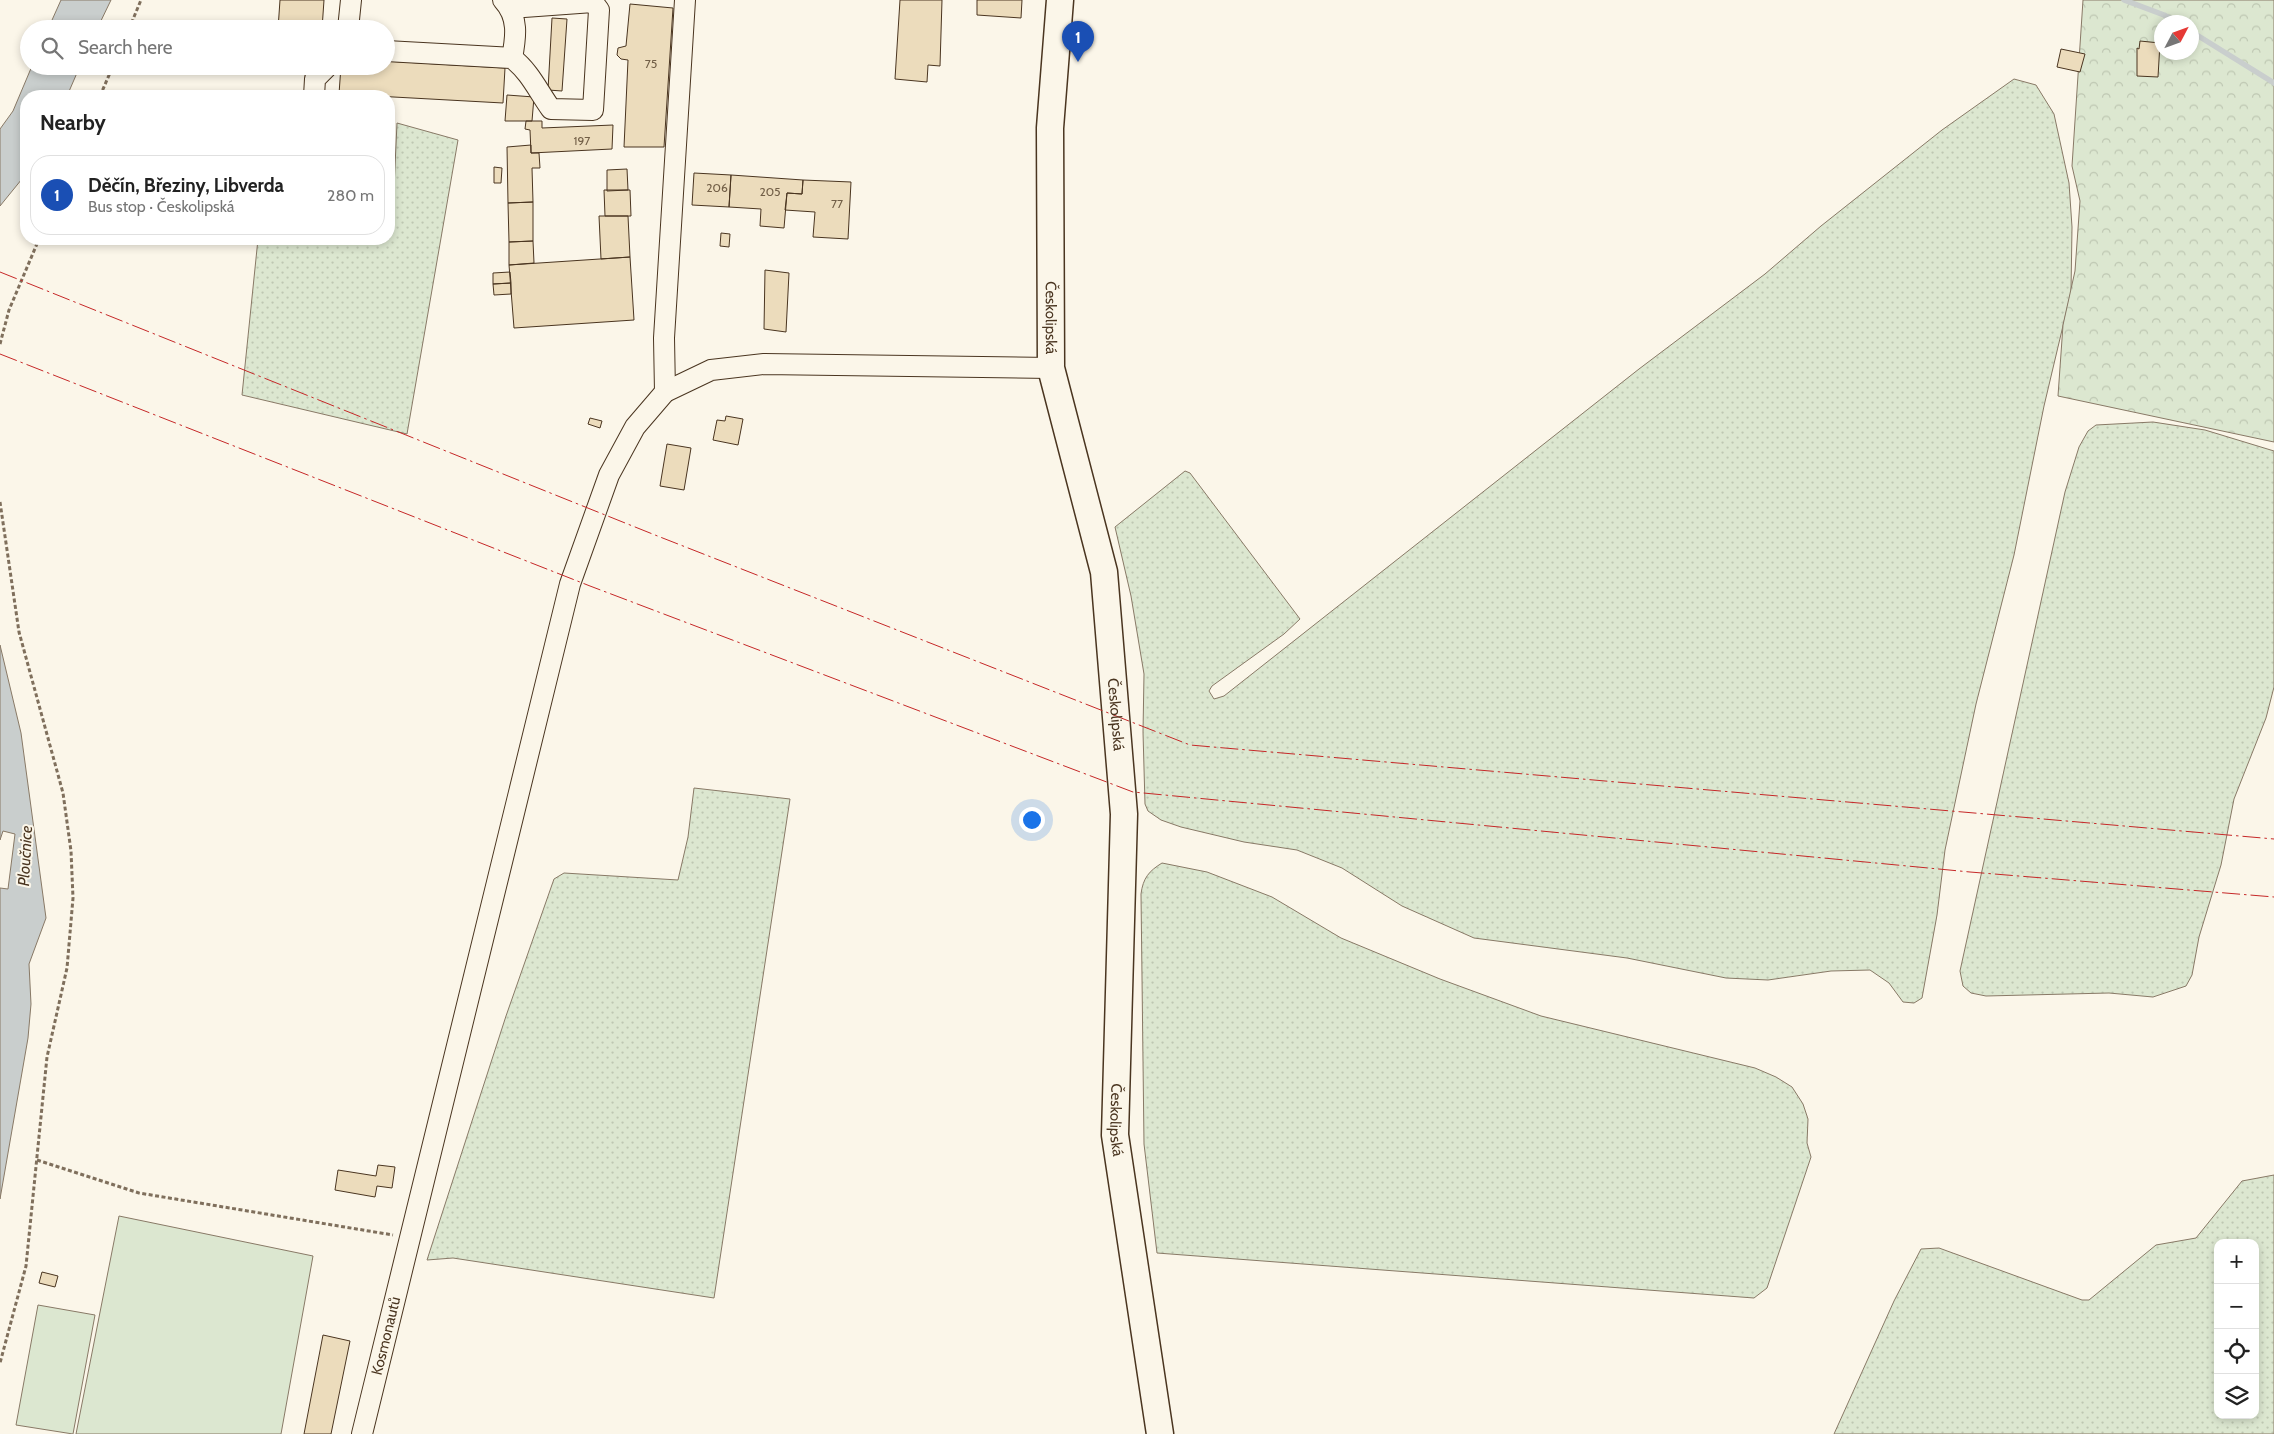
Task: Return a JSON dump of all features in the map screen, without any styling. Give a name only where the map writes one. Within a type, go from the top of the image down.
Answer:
[{"type":"main road","name":"Českolipská","points":[[1060,0],[1050,128],[1051,368],[1104,572],[1124,814],[1115,1135],[1160,1434]]},
{"type":"street","points":[[349,20],[351,0]]},
{"type":"street","points":[[685,0],[664,338],[665,392],[711,370],[764,364],[1051,368]]},
{"type":"street","points":[[395,52],[512,58],[526,69],[550,109],[593,110],[598,10],[593,2],[507,4],[517,30],[512,58]]},
{"type":"street","points":[[314,90],[315,79],[319,75]]},
{"type":"street","name":"Kosmonautů","points":[[362,1434],[570,584],[609,475],[635,427],[665,392]]},
{"type":"path","points":[[133,20],[141,0]]},
{"type":"path","points":[[103,90],[109,75]]},
{"type":"path","points":[[0,344],[9,310],[36,245]]},
{"type":"path","points":[[0,502],[19,632],[63,793],[71,851],[73,898],[67,968],[47,1057],[26,1266],[0,1363]]},
{"type":"path","points":[[37,1160],[139,1194],[410,1237]]},
{"type":"green space","points":[[2083,0],[2274,0],[2274,442],[2058,396],[2063,325],[2075,271],[2080,201],[2072,166]]},
{"type":"green space","points":[[2014,79],[2036,85],[2054,114],[2069,183],[2072,227],[2071,292],[2044,406],[2014,555],[1976,704],[1945,850],[1937,915],[1922,998],[1914,1003],[1903,1002],[1889,983],[1870,970],[1831,971],[1768,980],[1726,978],[1627,958],[1474,938],[1402,906],[1342,868],[1297,850],[1244,842],[1181,827],[1161,820],[1148,811],[1145,804],[1144,674],[1131,596],[1115,527],[1185,471],[1190,473],[1300,619],[1284,634],[1212,686],[1209,691],[1214,699],[1224,696],[1639,369],[1765,274],[1821,226],[1942,130]]},
{"type":"green space","points":[[397,123],[458,140],[407,434],[242,395],[257,245],[395,245]]},
{"type":"green space","points":[[2153,422],[2205,430],[2274,451],[2274,687],[2266,718],[2234,799],[2221,865],[2199,937],[2192,975],[2186,986],[2153,997],[2109,993],[1986,996],[1971,993],[1963,986],[1960,971],[2065,492],[2079,447],[2088,431],[2096,425]]},
{"type":"green space","points":[[694,788],[790,799],[714,1298],[453,1258],[427,1260],[506,1016],[554,879],[564,873],[678,880],[688,837]]},
{"type":"green space","points":[[1162,863],[1207,872],[1272,897],[1341,938],[1440,979],[1541,1016],[1755,1068],[1776,1077],[1792,1087],[1803,1104],[1808,1119],[1807,1143],[1811,1157],[1767,1288],[1754,1298],[1157,1253],[1144,1144],[1141,894],[1147,875]]},
{"type":"green space","points":[[2274,1175],[2274,1434],[1834,1434],[1894,1301],[1921,1249],[1939,1248],[2082,1300],[2089,1300],[2156,1245],[2196,1238],[2242,1181]]},
{"type":"green space","points":[[119,1216],[313,1256],[281,1434],[76,1434]]},
{"type":"green space","points":[[38,1305],[95,1315],[73,1434],[16,1425]]},
{"type":"water","points":[[61,0],[111,0],[101,20],[52,20]]},
{"type":"water","points":[[28,75],[76,75],[70,90],[22,90]]},
{"type":"water","points":[[20,94],[20,181],[0,206],[0,129],[13,111]]},
{"type":"water","name":"Ploučnice","points":[[0,645],[21,733],[46,918],[29,964],[31,1004],[28,1038],[0,1199],[0,888],[8,889],[15,834],[3,831],[0,840]]},
{"type":"building","points":[[280,0],[324,0],[323,20],[279,20]]},
{"type":"building","points":[[900,0],[942,0],[940,66],[928,65],[927,82],[895,79]]},
{"type":"building","points":[[977,0],[1022,0],[1021,18],[977,15]]},
{"type":"building","points":[[630,4],[673,8],[664,147],[624,147],[628,60],[621,59],[617,55],[618,48],[626,46]]},
{"type":"building","points":[[552,18],[567,19],[562,91],[548,90]]},
{"type":"building","points":[[2140,41],[2154,42],[2154,60],[2159,60],[2158,77],[2137,76],[2137,48],[2139,49]]},
{"type":"building","points":[[2061,49],[2085,54],[2080,72],[2057,67]]},
{"type":"building","points":[[395,62],[505,68],[503,103],[395,97],[395,90],[339,90],[340,75],[395,75]]},
{"type":"building","points":[[507,95],[534,97],[532,121],[505,121]]},
{"type":"building","points":[[526,121],[542,121],[542,128],[613,125],[612,149],[531,153],[530,130],[525,129]]},
{"type":"building","points":[[531,145],[531,153],[539,153],[540,168],[532,168],[533,202],[508,203],[507,147]]},
{"type":"building","points":[[494,167],[502,168],[501,183],[494,183]]},
{"type":"building","points":[[627,169],[628,190],[607,191],[607,170]]},
{"type":"building","points":[[694,173],[731,175],[729,207],[692,205]]},
{"type":"building","points":[[731,175],[803,180],[802,194],[787,193],[784,228],[760,226],[761,209],[729,207]]},
{"type":"building","points":[[803,180],[851,182],[848,239],[813,237],[815,212],[785,210],[787,193],[802,194]]},
{"type":"building","points":[[604,190],[630,190],[631,216],[605,216]]},
{"type":"building","points":[[533,202],[533,241],[509,242],[508,203]]},
{"type":"building","points":[[599,216],[628,216],[630,257],[601,259]]},
{"type":"building","points":[[721,233],[730,234],[729,247],[720,246]]},
{"type":"building","points":[[533,241],[534,263],[509,265],[509,242]]},
{"type":"building","points":[[630,257],[634,320],[514,328],[509,265]]},
{"type":"building","points":[[765,270],[789,273],[786,332],[764,329]]},
{"type":"building","points":[[510,272],[511,283],[493,284],[493,273]]},
{"type":"building","points":[[511,283],[511,294],[494,295],[493,284]]},
{"type":"building","points":[[726,416],[743,419],[738,445],[713,440],[717,420],[725,421]]},
{"type":"building","points":[[590,418],[602,421],[600,428],[588,424]]},
{"type":"building","points":[[667,444],[691,448],[684,490],[660,486]]},
{"type":"building","points":[[378,1165],[395,1167],[392,1188],[377,1186],[375,1197],[335,1190],[338,1170],[376,1176]]},
{"type":"building","points":[[42,1272],[58,1276],[55,1287],[39,1283]]},
{"type":"building","points":[[323,1335],[350,1341],[331,1434],[304,1434]]},
{"type":"waterway","points":[[2124,0],[2164,15]]},
{"type":"waterway","points":[[2199,36],[2274,83]]},
{"type":"power","points":[[0,272],[655,535],[1190,745],[2274,839]]},
{"type":"power","points":[[0,354],[590,586],[1133,792],[1970,872],[2274,897]]},
{"type":"place","name":"Děčín, Březiny, Libverda","points":[[1078,62]]}]
